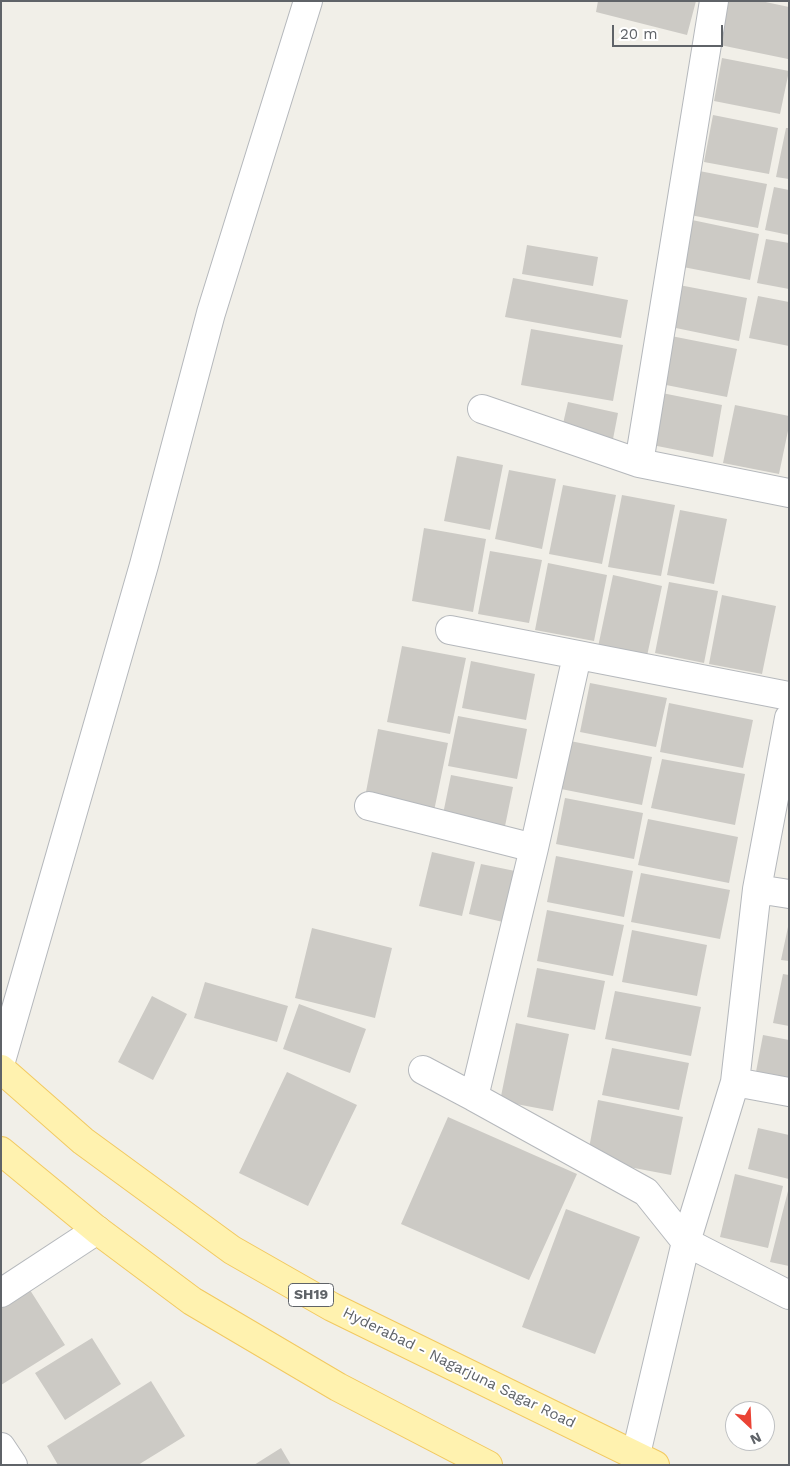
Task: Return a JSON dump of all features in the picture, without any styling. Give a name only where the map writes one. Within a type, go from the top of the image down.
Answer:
[{"type":"main road","name":"Hyderabad - Nagarjuna Sagar Road","points":[[1,1069],[83,1141],[232,1250],[332,1307],[646,1459]]},
{"type":"main road","points":[[1,1151],[97,1230],[192,1300],[338,1387],[488,1465]]},
{"type":"street","points":[[1,1061],[144,565],[211,313],[308,1]]},
{"type":"street","points":[[639,463],[714,1]]},
{"type":"street","points":[[482,409],[639,463],[789,493]]},
{"type":"street","points":[[450,630],[789,696]]},
{"type":"street","points":[[474,1097],[534,848],[577,656]]},
{"type":"street","points":[[646,1459],[686,1242],[735,1082],[757,889],[789,718]]},
{"type":"street","points":[[368,806],[534,848]]},
{"type":"street","points":[[757,889],[789,894]]},
{"type":"street","points":[[422,1070],[646,1192],[686,1242],[789,1295]]},
{"type":"street","points":[[735,1082],[789,1092]]},
{"type":"street","points":[[1,1293],[97,1230]]},
{"type":"street","points":[[1,1447],[12,1465]]},
{"type":"building","points":[[598,1],[696,1],[687,35],[596,12]]},
{"type":"building","points":[[729,1],[761,1],[789,7],[788,59],[720,45]]},
{"type":"building","points":[[722,58],[789,71],[780,114],[714,101]]},
{"type":"building","points":[[713,115],[778,128],[769,174],[704,162]]},
{"type":"building","points":[[786,128],[789,128],[789,179],[776,177]]},
{"type":"building","points":[[694,170],[767,184],[758,228],[685,214]]},
{"type":"building","points":[[774,187],[789,190],[789,235],[765,230]]},
{"type":"building","points":[[692,220],[759,234],[750,280],[683,267]]},
{"type":"building","points":[[766,239],[789,243],[789,289],[757,283]]},
{"type":"building","points":[[527,245],[598,257],[593,286],[522,274]]},
{"type":"building","points":[[513,278],[628,300],[621,338],[505,317]]},
{"type":"building","points":[[679,285],[747,298],[739,341],[671,327]]},
{"type":"building","points":[[758,296],[789,302],[789,346],[749,338]]},
{"type":"building","points":[[531,329],[623,345],[613,401],[521,385]]},
{"type":"building","points":[[671,336],[737,349],[727,397],[661,384]]},
{"type":"building","points":[[662,393],[722,405],[713,457],[652,445]]},
{"type":"building","points":[[568,402],[618,413],[613,439],[562,428]]},
{"type":"building","points":[[735,405],[789,416],[789,426],[779,474],[723,463]]},
{"type":"building","points":[[457,456],[503,465],[490,530],[444,521]]},
{"type":"building","points":[[509,470],[556,479],[542,549],[495,539]]},
{"type":"building","points":[[563,485],[616,495],[602,564],[549,554]]},
{"type":"building","points":[[622,495],[675,505],[661,576],[608,567]]},
{"type":"building","points":[[680,510],[727,519],[714,584],[667,575]]},
{"type":"building","points":[[424,528],[486,539],[473,612],[412,601]]},
{"type":"building","points":[[490,551],[542,560],[529,623],[478,614]]},
{"type":"building","points":[[548,563],[607,575],[594,641],[535,630]]},
{"type":"building","points":[[613,575],[662,586],[647,656],[598,647]]},
{"type":"building","points":[[669,582],[718,591],[704,663],[655,653]]},
{"type":"building","points":[[722,595],[776,606],[762,674],[709,664]]},
{"type":"building","points":[[402,646],[466,658],[450,734],[387,722]]},
{"type":"building","points":[[471,661],[535,674],[526,720],[462,708]]},
{"type":"building","points":[[590,683],[667,698],[656,747],[580,732]]},
{"type":"building","points":[[669,703],[753,720],[743,768],[660,752]]},
{"type":"building","points":[[458,716],[527,729],[517,779],[448,766]]},
{"type":"building","points":[[378,729],[448,743],[434,811],[365,797]]},
{"type":"building","points":[[570,741],[652,757],[642,805],[561,789]]},
{"type":"building","points":[[662,759],[745,774],[735,825],[651,808]]},
{"type":"building","points":[[451,775],[513,787],[504,831],[442,819]]},
{"type":"building","points":[[565,798],[643,813],[634,859],[556,844]]},
{"type":"building","points":[[648,819],[738,837],[729,883],[638,865]]},
{"type":"building","points":[[432,852],[475,862],[462,916],[419,906]]},
{"type":"building","points":[[556,856],[633,871],[624,917],[547,902]]},
{"type":"building","points":[[481,864],[515,871],[503,922],[469,914]]},
{"type":"building","points":[[641,873],[730,890],[720,939],[631,922]]},
{"type":"building","points":[[547,910],[624,925],[613,976],[537,961]]},
{"type":"building","points":[[789,927],[789,961],[781,960]]},
{"type":"building","points":[[312,928],[392,948],[375,1018],[295,998]]},
{"type":"building","points":[[632,930],[707,945],[697,996],[622,982]]},
{"type":"building","points":[[537,968],[605,981],[595,1030],[527,1017]]},
{"type":"building","points":[[783,974],[789,975],[789,1026],[773,1023]]},
{"type":"building","points":[[205,982],[288,1006],[277,1042],[194,1018]]},
{"type":"building","points":[[615,991],[701,1007],[691,1056],[605,1039]]},
{"type":"building","points":[[152,996],[187,1014],[153,1080],[118,1062]]},
{"type":"building","points":[[299,1004],[366,1029],[350,1073],[283,1049]]},
{"type":"building","points":[[516,1023],[569,1034],[553,1111],[500,1101]]},
{"type":"building","points":[[763,1035],[789,1040],[789,1084],[755,1077]]},
{"type":"building","points":[[612,1048],[689,1063],[679,1110],[602,1095]]},
{"type":"building","points":[[287,1072],[357,1105],[308,1206],[239,1173]]},
{"type":"building","points":[[598,1100],[683,1117],[671,1175],[587,1159]]},
{"type":"building","points":[[448,1117],[577,1174],[529,1280],[401,1224]]},
{"type":"building","points":[[758,1128],[789,1135],[789,1179],[748,1169]]},
{"type":"building","points":[[735,1174],[783,1186],[768,1248],[720,1237]]},
{"type":"building","points":[[789,1191],[789,1266],[770,1262]]},
{"type":"building","points":[[566,1209],[640,1237],[595,1354],[522,1327]]},
{"type":"building","points":[[30,1290],[65,1345],[1,1385],[1,1308]]},
{"type":"building","points":[[92,1338],[121,1384],[65,1420],[35,1373]]},
{"type":"building","points":[[151,1381],[185,1436],[138,1465],[58,1465],[47,1446]]},
{"type":"building","points":[[281,1448],[291,1465],[254,1465]]}]
